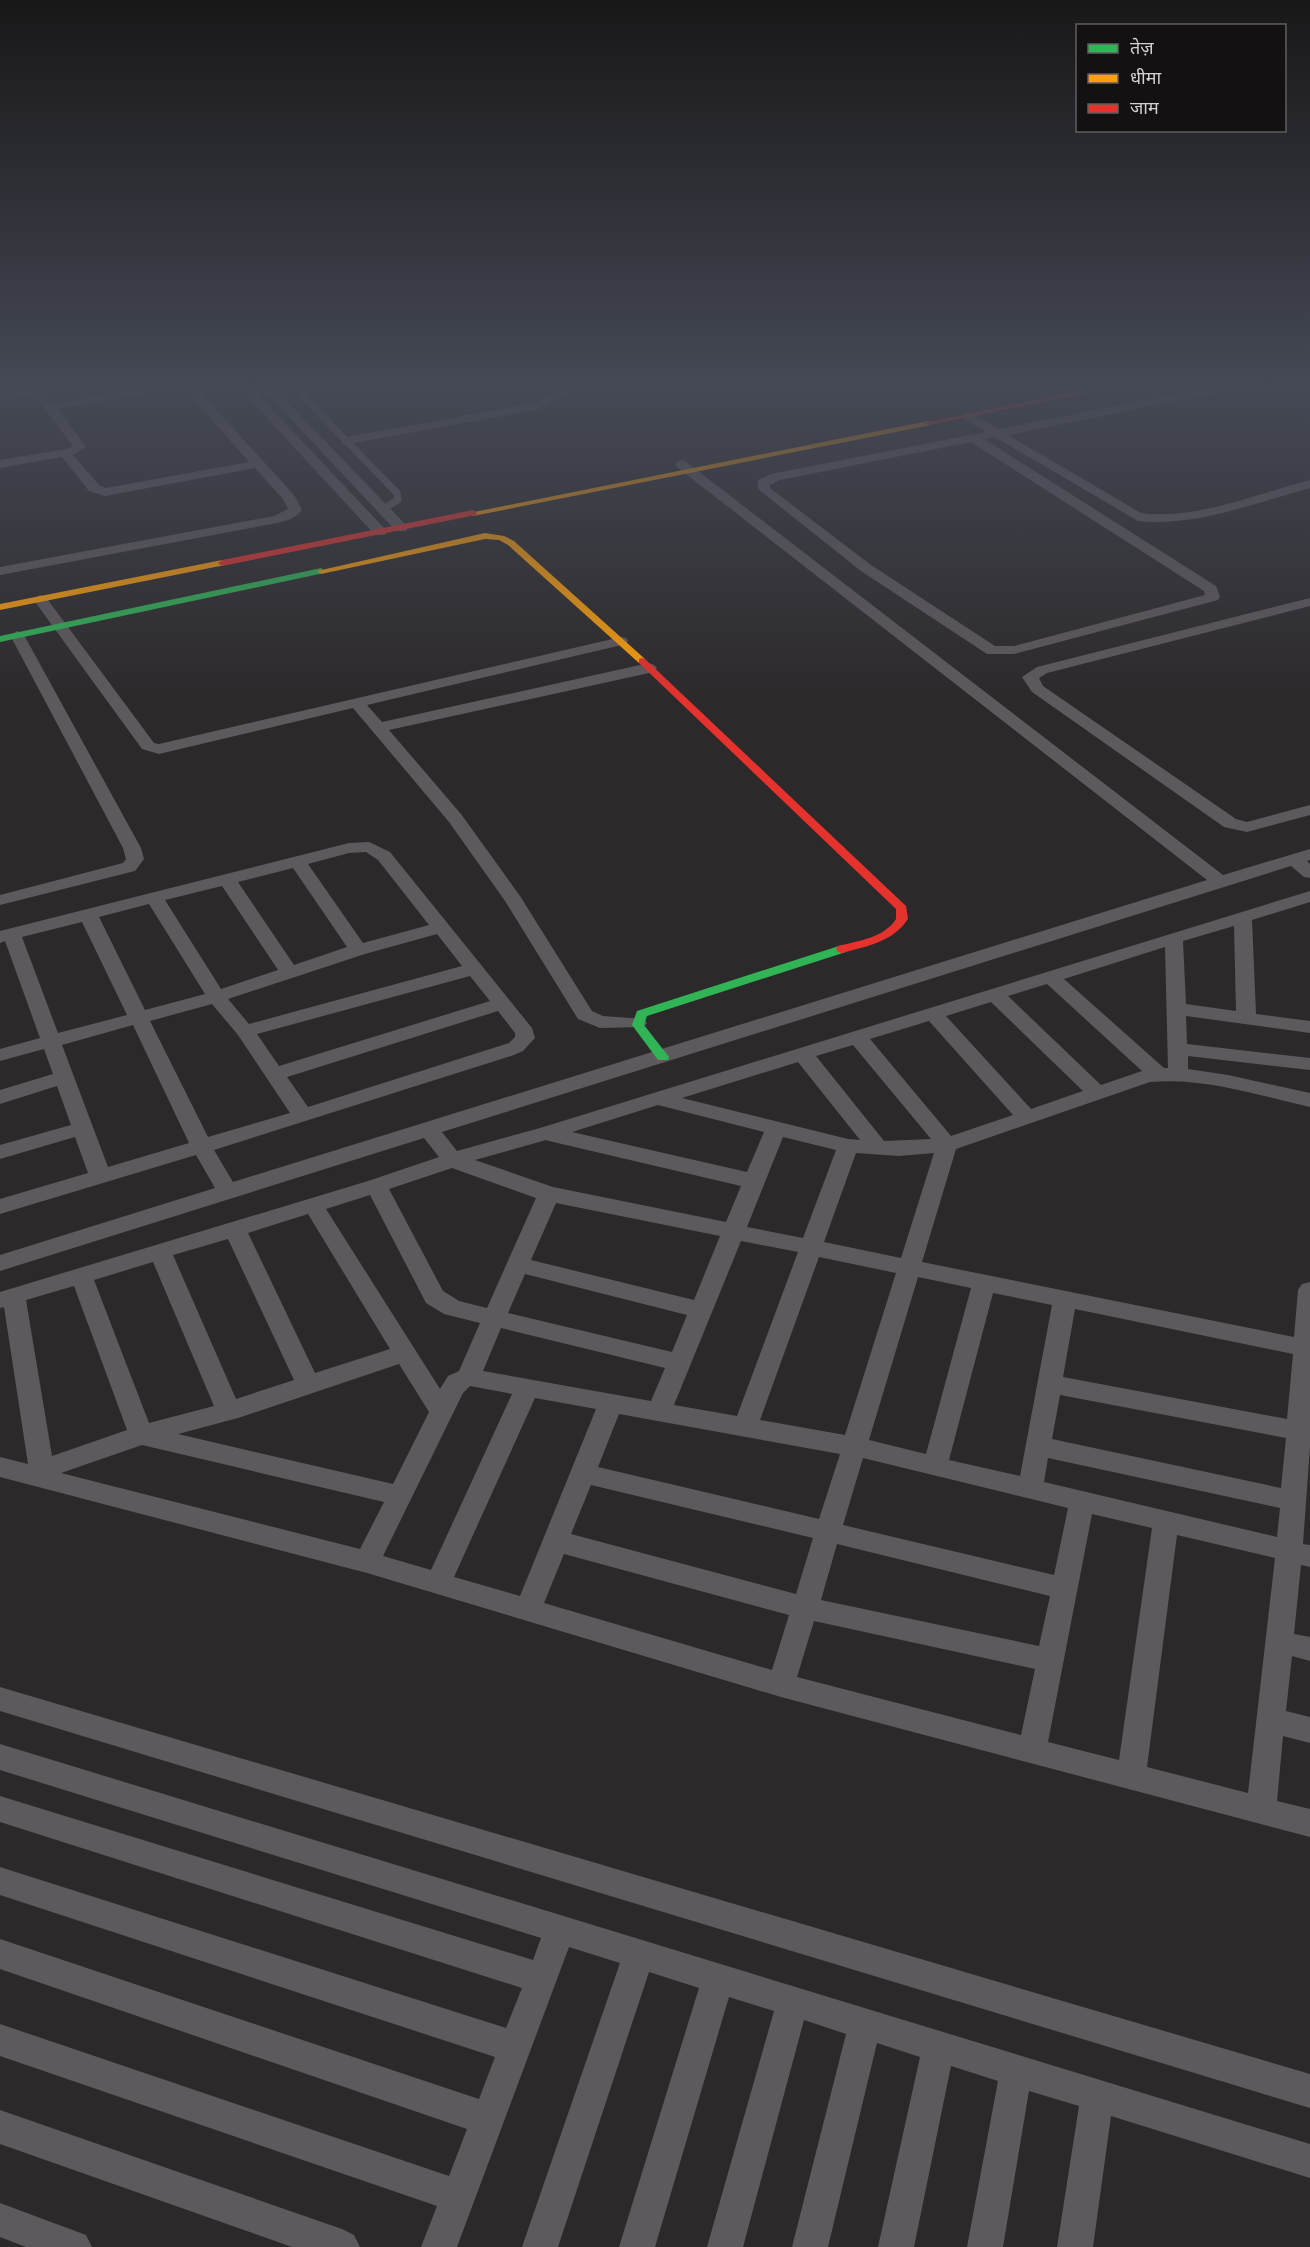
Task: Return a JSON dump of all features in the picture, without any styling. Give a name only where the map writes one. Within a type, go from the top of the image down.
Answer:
[{"type":"street","points":[[0,571],[289,515],[296,510],[282,491]]},
{"type":"street","points":[[341,491],[377,529]]},
{"type":"street","points":[[365,491],[398,524]]},
{"type":"street","points":[[0,607],[565,491]]},
{"type":"street","points":[[716,491],[1221,882]]},
{"type":"street","points":[[767,491],[866,568],[992,651],[1014,650],[1213,597],[1211,589],[1057,491]]},
{"type":"street","points":[[1095,491],[1138,517],[1148,519],[1186,517],[1284,491]]},
{"type":"street","points":[[0,596],[377,529]]},
{"type":"street","points":[[0,900],[129,867],[135,859],[132,848],[8,637],[485,536],[501,538],[511,543],[621,641],[902,908],[904,913],[902,921],[895,929],[879,937],[646,1012],[641,1014],[637,1023]]},
{"type":"street","points":[[40,599],[58,627],[151,748],[169,747],[621,641]]},
{"type":"street","points":[[1310,602],[1042,670],[1030,677],[1031,683],[1037,689],[1230,823],[1247,827],[1258,826],[1310,810]]},
{"type":"street","points":[[377,728],[649,668]]},
{"type":"street","points":[[357,703],[455,818],[514,900],[585,1015],[600,1022],[637,1023]]},
{"type":"street","points":[[0,1207],[303,1116],[516,1047],[525,1038],[525,1032],[384,856],[374,849],[349,848],[6,935],[51,1041],[100,1176]]},
{"type":"street","points":[[0,1263],[1302,857],[1310,873]]},
{"type":"street","points":[[297,861],[358,950]]},
{"type":"street","points":[[227,879],[289,972]]},
{"type":"street","points":[[42,1474],[7,1298],[1310,896]]},
{"type":"street","points":[[154,897],[216,997],[245,1031],[303,1116]]},
{"type":"street","points":[[88,914],[202,1147],[228,1192]]},
{"type":"street","points":[[1243,918],[1246,1018]]},
{"type":"street","points":[[0,1054],[216,997],[358,950],[441,927]]},
{"type":"street","points":[[1168,1074],[1177,1049],[1174,938]]},
{"type":"street","points":[[245,1031],[474,969]]},
{"type":"street","points":[[1050,976],[1168,1074]]},
{"type":"street","points":[[994,994],[1097,1093]]},
{"type":"street","points":[[274,1074],[502,1003]]},
{"type":"street","points":[[1176,1008],[1310,1027]]},
{"type":"street","points":[[933,1013],[1028,1117]]},
{"type":"street","points":[[637,1023],[663,1056]]},
{"type":"street","points":[[857,1036],[947,1145]]},
{"type":"street","points":[[1177,1049],[1310,1064]]},
{"type":"street","points":[[803,1054],[879,1149]]},
{"type":"street","points":[[658,1099],[848,1146],[879,1149],[947,1145],[1097,1093],[1168,1074],[1310,1100]]},
{"type":"street","points":[[0,1097],[64,1077]]},
{"type":"street","points":[[0,1152],[83,1128]]},
{"type":"street","points":[[659,1412],[776,1128]]},
{"type":"street","points":[[429,1129],[452,1160],[549,1194],[1308,1348]]},
{"type":"street","points":[[547,1133],[753,1181]]},
{"type":"street","points":[[782,1685],[947,1145]]},
{"type":"street","points":[[745,1427],[848,1146]]},
{"type":"street","points":[[376,1186],[434,1296],[452,1308],[679,1363]]},
{"type":"street","points":[[468,1377],[549,1194]]},
{"type":"street","points":[[313,1205],[441,1412]]},
{"type":"street","points":[[235,1229],[308,1385]]},
{"type":"street","points":[[160,1251],[229,1411]]},
{"type":"street","points":[[519,1265],[701,1310]]},
{"type":"street","points":[[81,1275],[141,1435]]},
{"type":"street","points":[[935,1466],[984,1282]]},
{"type":"street","points":[[1261,1810],[1279,1642],[1299,1554],[1293,1501],[1308,1348],[1310,1290]]},
{"type":"street","points":[[1030,1489],[1065,1299]]},
{"type":"street","points":[[42,1474],[141,1435],[229,1411],[404,1353]]},
{"type":"street","points":[[367,1562],[441,1412],[458,1382],[468,1377],[856,1447],[1299,1554]]},
{"type":"street","points":[[1050,1384],[1299,1431]]},
{"type":"street","points":[[438,1583],[527,1389]]},
{"type":"street","points":[[528,1610],[610,1403]]},
{"type":"street","points":[[141,1435],[400,1496]]},
{"type":"street","points":[[1038,1446],[1293,1501]]},
{"type":"street","points":[[0,1467],[42,1474],[367,1562],[782,1685],[1310,1823]]},
{"type":"street","points":[[583,1473],[1064,1588]]},
{"type":"street","points":[[1032,1751],[1082,1502]]},
{"type":"street","points":[[1131,1776],[1166,1522]]},
{"type":"street","points":[[556,1541],[806,1608],[1050,1660]]},
{"type":"street","points":[[1279,1642],[1310,1650]]},
{"type":"street","points":[[0,1700],[1310,2091]]},
{"type":"street","points":[[1270,1720],[1310,1730]]},
{"type":"street","points":[[0,1757],[1310,2161]]},
{"type":"street","points":[[0,1809],[542,1978]]},
{"type":"street","points":[[0,1881],[515,2047]]},
{"type":"street","points":[[439,2247],[560,1930]]},
{"type":"street","points":[[0,1954],[487,2119]]},
{"type":"street","points":[[540,2247],[639,1954]]},
{"type":"street","points":[[637,2247],[718,1978]]},
{"type":"street","points":[[726,2247],[793,2001]]},
{"type":"street","points":[[810,2247],[865,2024]]},
{"type":"street","points":[[0,2040],[458,2196]]},
{"type":"street","points":[[896,2247],[939,2046]]},
{"type":"street","points":[[985,2247],[1016,2070]]},
{"type":"street","points":[[1075,2247],[1097,2096]]},
{"type":"street","points":[[0,2127],[342,2247]]},
{"type":"street","points":[[0,2220],[74,2247]]},
{"type":"lane","points":[[383,509],[396,502],[399,497],[393,491]]},
{"type":"traffic: fast","points":[[0,639],[321,571]]},
{"type":"traffic: fast","points":[[663,1057],[638,1025],[641,1014],[842,949]]},
{"type":"traffic: slow","points":[[473,513],[585,491]]},
{"type":"traffic: slow","points":[[321,571],[485,536],[501,538],[511,543],[642,661]]},
{"type":"traffic: slow","points":[[0,607],[222,563]]},
{"type":"traffic: jam","points":[[222,563],[473,513]]},
{"type":"traffic: jam","points":[[642,661],[902,908],[902,919],[892,931],[876,939],[842,949]]}]
